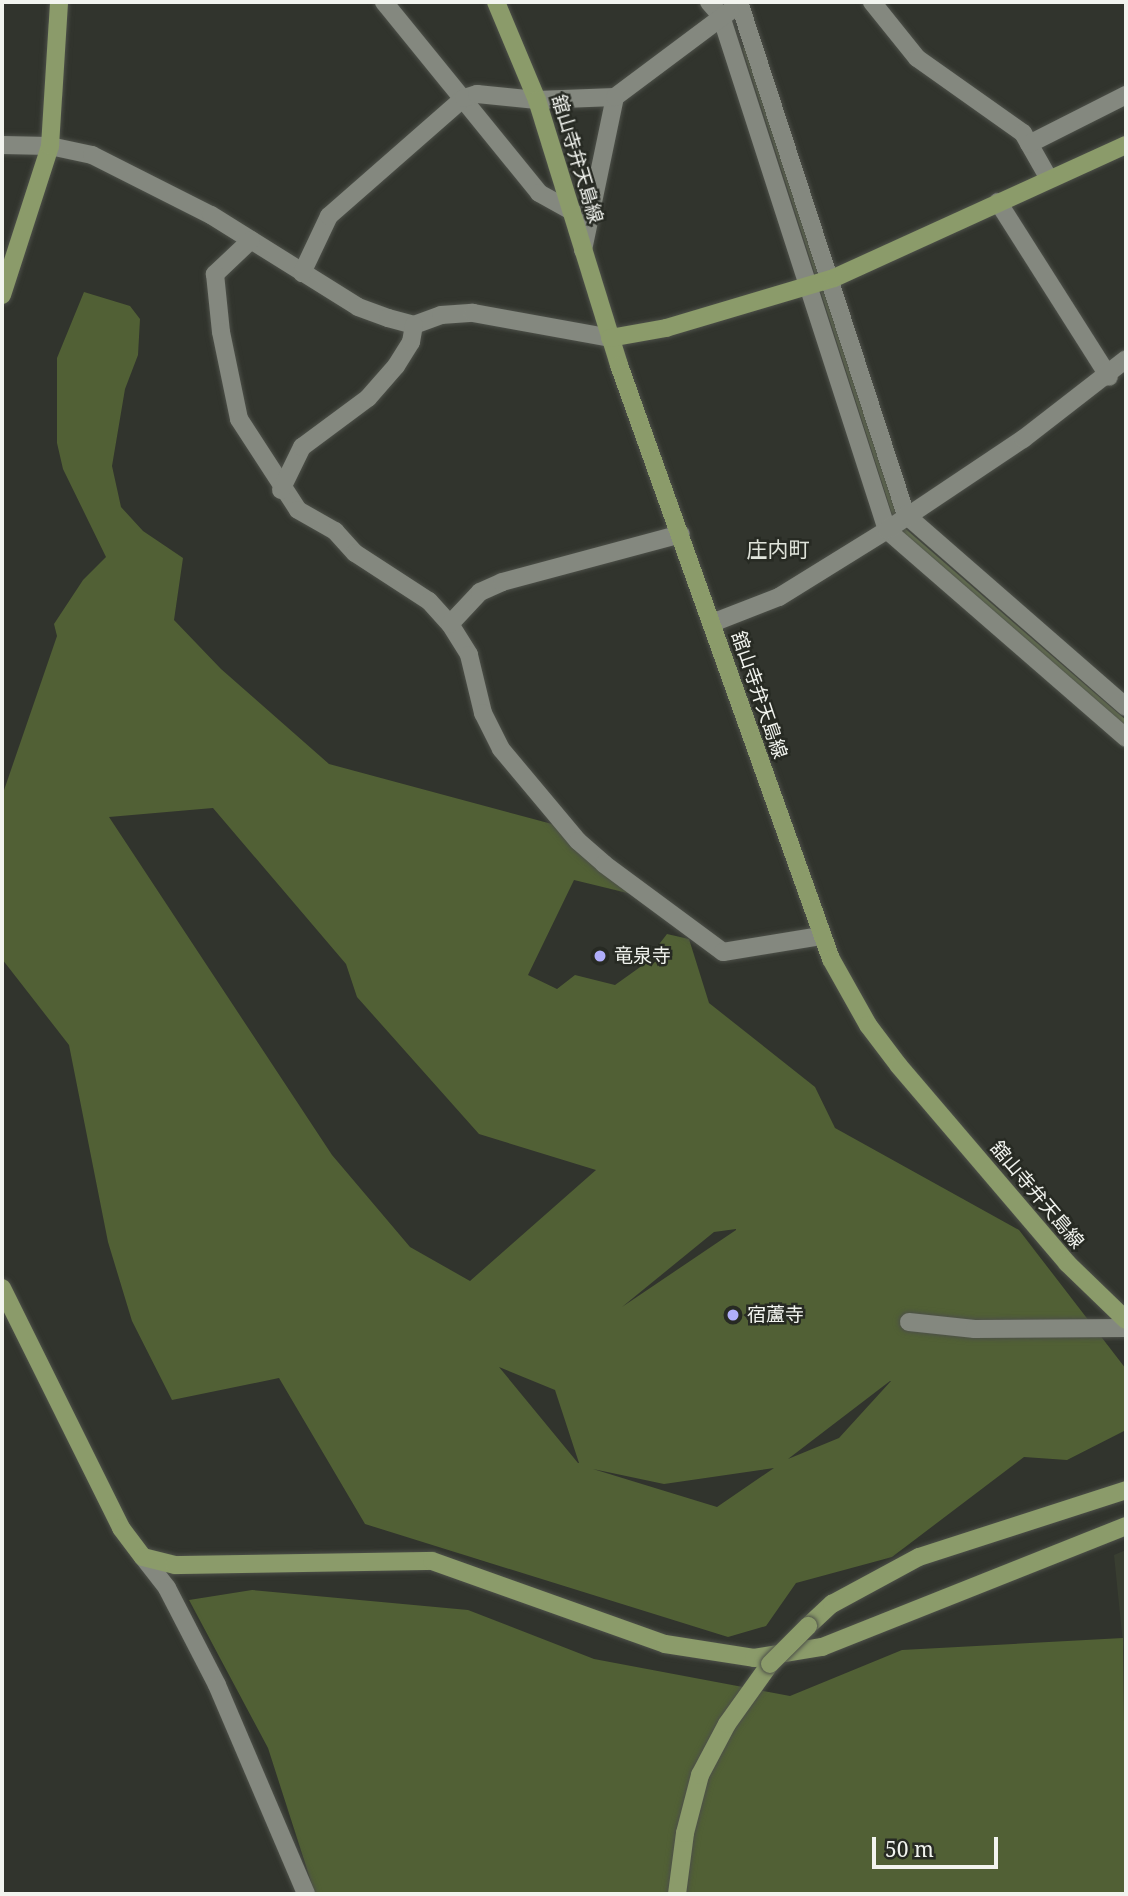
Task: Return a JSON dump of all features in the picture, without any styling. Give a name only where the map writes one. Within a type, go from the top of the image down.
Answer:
[{"type":"street","points":[[2,295],[50,146],[59,2]]},
{"type":"street","points":[[384,2],[539,193],[572,211]]},
{"type":"street","name":"舘山寺弁天島線","points":[[496,2],[537,100],[610,338],[821,936],[849,993],[883,1046],[1067,1264],[1126,1321]]},
{"type":"street","points":[[709,2],[721,16],[906,516],[1126,707]]},
{"type":"street","points":[[872,2],[917,58],[1023,133],[1049,179]]},
{"type":"street","points":[[302,273],[329,216],[464,98],[477,94],[537,100],[615,97],[742,3],[887,530],[1126,738]]},
{"type":"street","points":[[1029,144],[1126,96]]},
{"type":"street","points":[[583,250],[615,97]]},
{"type":"street","points":[[2,145],[50,146],[92,155],[211,215],[358,307],[414,325],[442,315],[473,313],[610,338],[666,328],[819,283],[1126,145]]},
{"type":"street","points":[[998,202],[1109,377]]},
{"type":"street","points":[[251,240],[215,274],[221,332],[239,419],[281,490],[298,510],[335,531],[355,553],[429,601],[450,624],[469,655],[483,713],[501,749],[578,841],[604,864],[723,952],[821,936]]},
{"type":"street","points":[[281,490],[302,447],[368,398],[396,366],[411,342],[414,325]]},
{"type":"street","points":[[712,623],[779,597],[887,530],[1109,377],[1126,359]]},
{"type":"street","points":[[450,624],[480,592],[502,582],[681,534]]},
{"type":"street","points":[[2,1288],[121,1528],[167,1588],[217,1685],[306,1894]]},
{"type":"street","points":[[909,1322],[975,1329],[1126,1328]]},
{"type":"street","points":[[677,1894],[685,1833],[700,1775],[727,1724],[771,1664],[808,1626],[844,1597],[919,1557],[1126,1490]]},
{"type":"street","points":[[143,1556],[175,1564],[432,1561],[665,1644],[754,1658],[822,1647],[1126,1526]]},
{"type":"shaded area","points":[[1126,1550],[1126,1673],[1114,1555]]},
{"type":"green space","points":[[84,292],[130,306],[140,319],[138,355],[125,389],[112,466],[121,507],[143,531],[183,558],[174,620],[221,669],[329,764],[567,828],[648,898],[574,880],[528,975],[557,989],[575,975],[615,985],[643,965],[667,934],[689,939],[709,1003],[815,1087],[835,1128],[1019,1230],[1126,1369],[1126,1430],[1067,1460],[1024,1457],[892,1557],[796,1583],[766,1626],[728,1637],[365,1524],[279,1378],[172,1400],[132,1321],[108,1242],[69,1045],[2,959],[2,796],[57,636],[54,624],[83,580],[106,557],[63,469],[57,443],[57,358]],"holes":[[[213,808],[346,964],[357,997],[479,1134],[596,1170],[470,1281],[410,1247],[332,1155],[109,817]],[[736,1229],[622,1307],[714,1232]],[[499,1367],[555,1390],[578,1463]],[[890,1381],[891,1381],[839,1438],[788,1459]],[[774,1468],[717,1507],[593,1469],[664,1484]]]},
{"type":"green space","points":[[252,1590],[468,1610],[594,1659],[790,1696],[902,1650],[1123,1638],[1126,1894],[315,1894],[268,1748],[189,1600]]},
{"type":"waterway","points":[[745,49],[894,514]]},
{"type":"waterway","points":[[903,530],[1126,723]]},
{"type":"place","name":"竜泉寺","points":[[600,956]]},
{"type":"place","name":"宿蘆寺","points":[[733,1315]]},
{"type":"district","name":"庄内町","points":[[778,549]]}]
